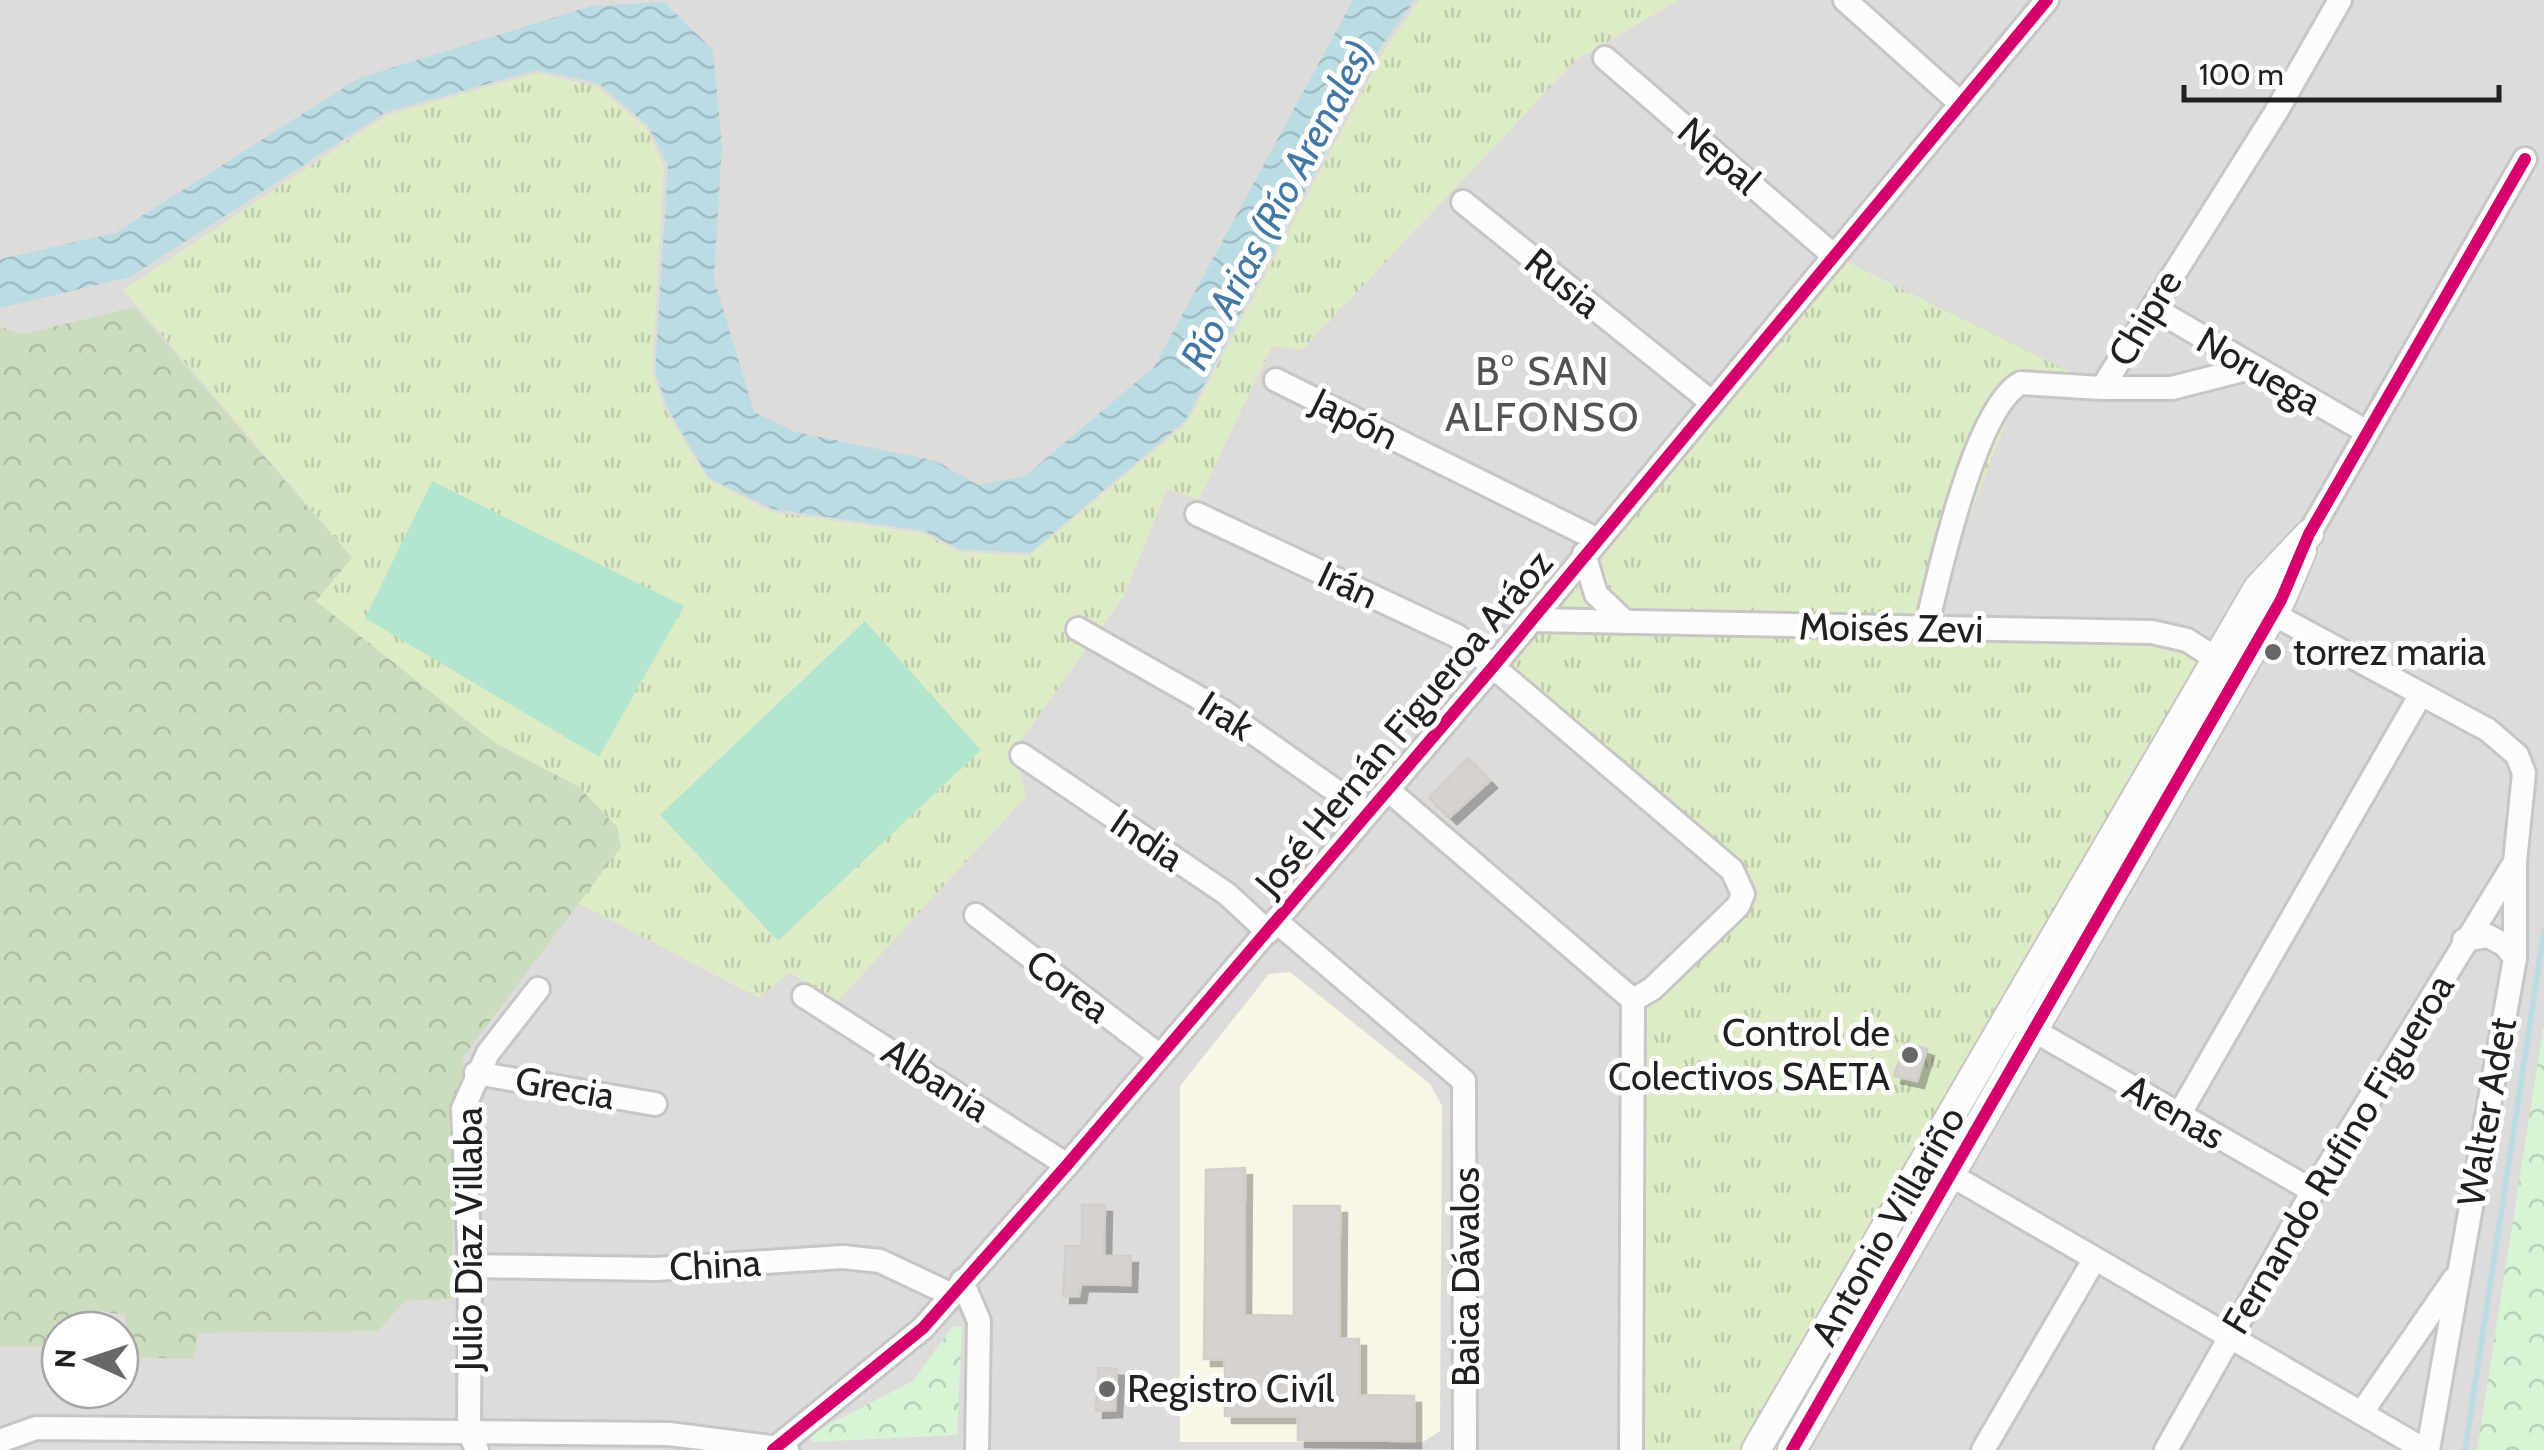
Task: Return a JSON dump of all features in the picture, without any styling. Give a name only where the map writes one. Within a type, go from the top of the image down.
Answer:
[{"type":"street","points":[[1845,0],[1960,102]]},
{"type":"street","name":"José Hernán Figueroa Aráoz","points":[[780,1448],[923,1328],[1067,1165],[1492,668],[2047,0]]},
{"type":"street","name":"Chipre","points":[[1926,630],[1964,487],[2004,397],[2021,383],[2102,388],[2340,0]]},
{"type":"street","name":"Nepal","points":[[1605,58],[1833,255]]},
{"type":"street","points":[[2228,666],[2525,159]]},
{"type":"street","name":"Rusia","points":[[1464,202],[1710,401]]},
{"type":"street","name":"Noruega","points":[[2153,308],[2250,368],[2367,432]]},
{"type":"street","points":[[2102,388],[2172,388],[2250,368]]},
{"type":"street","name":"Japón","points":[[1276,380],[1590,547]]},
{"type":"street","name":"Irán","points":[[1197,514],[1457,636],[1740,881],[1743,894],[1738,906],[1652,990],[1632,1000]]},
{"type":"street","points":[[1590,547],[1596,594],[1625,622]]},
{"type":"street","points":[[2179,1116],[2422,694],[2262,608]]},
{"type":"street","name":"Moisés Zevi","points":[[1532,620],[1878,624],[1926,630],[2169,634],[2228,666]]},
{"type":"street","name":"Irak","points":[[1078,629],[1224,712],[1368,814]]},
{"type":"street","name":"Antonio Villariño","points":[[1756,1450],[2010,1016],[2228,666]]},
{"type":"street","name":"Antonio Villariño","points":[[1792,1450],[2035,1032],[2228,666]]},
{"type":"street","name":"Walter Adet","points":[[2422,694],[2488,730],[2517,756],[2524,773],[2515,862],[2516,958],[2426,1450]]},
{"type":"street","name":"India","points":[[1022,755],[1273,927],[1456,1070],[1464,1080],[1467,1105]]},
{"type":"street","points":[[1388,790],[1632,1000],[1630,1450]]},
{"type":"street","name":"Fernando Rufino Figueroa","points":[[2166,1450],[2313,1192],[2515,862]]},
{"type":"street","name":"Corea","points":[[976,915],[1160,1056]]},
{"type":"street","points":[[2464,940],[2478,936],[2497,939],[2516,958]]},
{"type":"street","name":"Julio Díaz Villaba","points":[[473,1441],[463,1109],[476,1073],[538,989]]},
{"type":"street","name":"Albania","points":[[804,996],[1067,1165]]},
{"type":"street","name":"Arenas","points":[[2010,1016],[2313,1192]]},
{"type":"street","name":"Grecia","points":[[476,1073],[654,1104]]},
{"type":"street","name":"Baica Dávalos","points":[[1465,1450],[1467,1105]]},
{"type":"street","points":[[1925,1160],[2426,1450]]},
{"type":"street","name":"China","points":[[470,1266],[656,1269],[843,1257],[880,1261],[957,1288]]},
{"type":"street","points":[[1983,1450],[2094,1260]]},
{"type":"street","points":[[2362,1412],[2458,1273]]},
{"type":"street","points":[[957,1288],[979,1321],[977,1450]]},
{"type":"street","points":[[0,1441],[36,1428],[161,1440],[473,1441],[670,1434],[780,1448]]},
{"type":"shaded area","points":[[0,0],[2544,0],[2544,1450],[0,1450]]},
{"type":"shaded area","points":[[1290,972],[1430,1084],[1442,1106],[1440,1431],[1423,1442],[1180,1442],[1180,1086],[1269,974]]},
{"type":"green space","points":[[1420,0],[1679,0],[1576,60],[1302,350],[1272,346],[1199,499],[1167,489],[1124,596],[1015,749],[1026,796],[838,1001],[789,972],[759,998],[578,903],[621,847],[579,787],[495,743],[315,601],[352,557],[123,290],[387,115],[538,73],[596,86],[646,128],[664,166],[652,371],[666,412],[708,479],[772,512],[922,533],[960,552],[1030,555],[1187,423],[1386,47]]},
{"type":"green space","points":[[1833,255],[2102,388],[2021,383],[1926,629],[2169,634],[2218,657],[1756,1450],[1630,1450],[1633,1000],[1743,894],[1492,668]]},
{"type":"green space","points":[[135,307],[352,558],[316,601],[495,743],[579,787],[617,827],[621,847],[463,1057],[455,1146],[451,1299],[406,1300],[378,1331],[199,1333],[193,1359],[140,1357],[140,1310],[40,1310],[40,1346],[0,1346],[0,327],[23,334]]},
{"type":"green space","points":[[432,481],[684,606],[599,757],[365,618]]},
{"type":"green space","points":[[865,621],[981,750],[778,941],[660,815]]},
{"type":"green space","points":[[2544,1023],[2544,1450],[2477,1450]]},
{"type":"green space","points":[[962,1326],[957,1435],[812,1442],[810,1434],[913,1381],[952,1327]]},
{"type":"water","name":"Río Arias (Río Arenales)","points":[[1353,0],[1415,0],[1382,45],[1185,421],[1030,553],[959,549],[924,531],[773,509],[709,478],[669,411],[655,372],[668,165],[648,126],[598,83],[537,70],[386,112],[130,277],[0,308],[0,259],[115,233],[359,78],[591,6],[664,2],[713,50],[722,145],[714,279],[754,412],[796,432],[936,461],[978,485],[1025,476],[1154,367]]},
{"type":"building","points":[[1468,758],[1490,781],[1450,817],[1429,798]]},
{"type":"building","points":[[1905,1043],[1927,1049],[1917,1081],[1894,1076]]},
{"type":"building","points":[[1245,1168],[1244,1315],[1294,1316],[1294,1206],[1340,1206],[1339,1339],[1359,1339],[1359,1395],[1414,1396],[1414,1441],[1298,1440],[1298,1416],[1225,1416],[1225,1359],[1204,1359],[1206,1170]]},
{"type":"building","points":[[1082,1205],[1105,1205],[1104,1256],[1131,1256],[1130,1285],[1081,1284],[1079,1296],[1063,1296],[1066,1246],[1082,1246]]},
{"type":"building","name":"Registro Civíl","points":[[1098,1368],[1117,1369],[1115,1410],[1096,1411]]},
{"type":"waterway","points":[[2465,1450],[2544,931]]},
{"type":"cycle path","points":[[773,1450],[923,1328],[1067,1165],[1492,668],[2047,0]]},
{"type":"cycle path","points":[[1792,1450],[2281,600],[2309,534],[2525,159]]},
{"type":"place","name":"torrez maria","points":[[2273,652]]},
{"type":"place","name":"Control de Colectivos SAETA","points":[[1910,1055]]},
{"type":"place","name":"Registro Civíl","points":[[1107,1389]]},
{"type":"district","name":"B° SAN ALFONSO","points":[[1543,394]]}]
